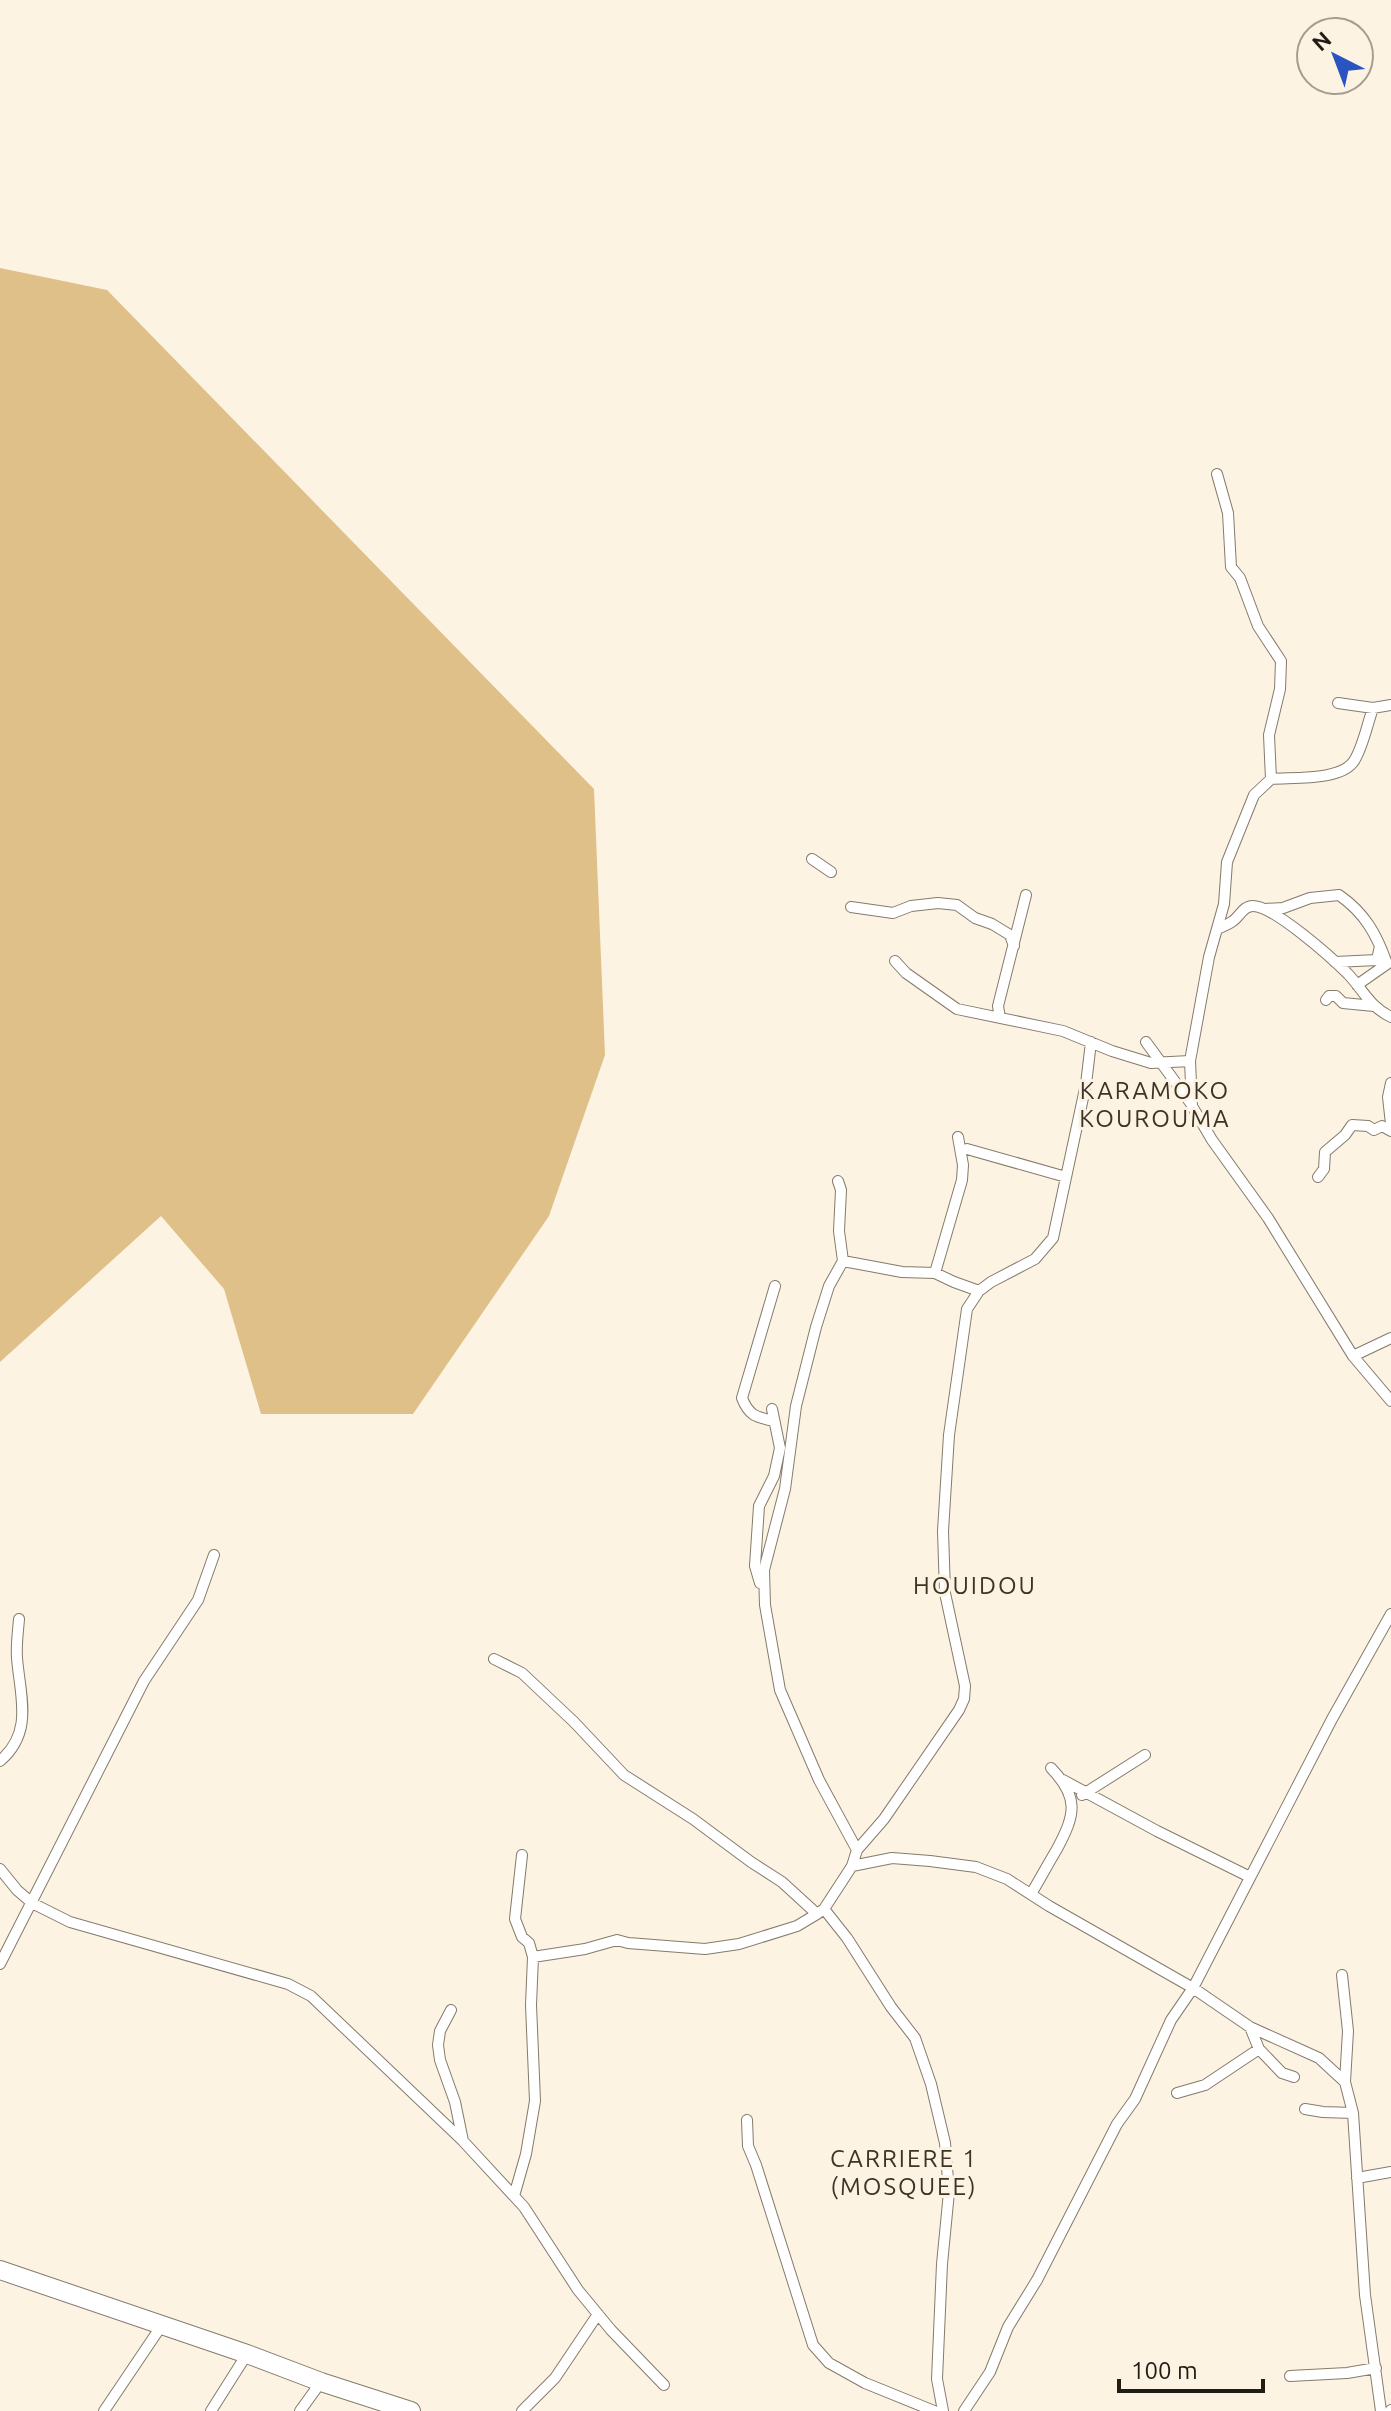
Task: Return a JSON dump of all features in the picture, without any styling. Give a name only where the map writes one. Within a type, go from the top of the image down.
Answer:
[{"type":"highway","points":[[0,2270],[411,2411]]},
{"type":"street","points":[[1217,474],[1228,513],[1231,567],[1240,578],[1258,626],[1281,661],[1280,689],[1269,735],[1271,779]]},
{"type":"street","points":[[1338,703],[1373,708],[1391,705]]},
{"type":"street","points":[[1192,1106],[1190,1061],[1209,957],[1224,904],[1227,862],[1254,795],[1271,779],[1326,776],[1344,771],[1353,763],[1373,708]]},
{"type":"street","points":[[812,859],[831,872]]},
{"type":"street","points":[[1000,1018],[998,1006],[1026,895]]},
{"type":"street","points":[[1263,909],[1283,908],[1310,898],[1339,895],[1362,914],[1387,964],[1357,985]]},
{"type":"street","points":[[851,907],[893,913],[911,906],[938,903],[957,905],[975,918],[1010,935],[1014,946]]},
{"type":"street","points":[[1217,929],[1233,921],[1245,909],[1253,906],[1263,909],[1299,932],[1335,962],[1374,1006],[1391,1017]]},
{"type":"street","points":[[1335,962],[1377,960],[1380,946]]},
{"type":"street","points":[[895,961],[906,973],[957,1009],[1063,1031],[1151,1063],[1190,1061]]},
{"type":"street","points":[[1326,1000],[1329,996],[1336,996],[1343,1003],[1374,1006]]},
{"type":"street","points":[[533,1957],[585,1949],[617,1940],[705,1949],[739,1944],[797,1926],[820,1912],[852,1866],[857,1850],[884,1819],[959,1710],[965,1686],[945,1593],[943,1531],[949,1435],[967,1309],[979,1291],[1035,1259],[1053,1238],[1086,1084],[1091,1042]]},
{"type":"street","points":[[1146,1042],[1268,1218],[1353,1356],[1391,1401]]},
{"type":"street","points":[[1391,1083],[1388,1097],[1391,1124]]},
{"type":"street","points":[[1318,1177],[1324,1169],[1325,1152],[1352,1125],[1368,1126],[1374,1130],[1382,1126],[1391,1131]]},
{"type":"street","points":[[935,1273],[962,1180],[958,1137]]},
{"type":"street","points":[[967,1149],[1066,1177]]},
{"type":"street","points":[[765,1600],[765,1560],[785,1489],[796,1406],[829,1286],[843,1261],[839,1231],[841,1190],[838,1181]]},
{"type":"street","points":[[843,1261],[902,1272],[935,1273],[979,1291]]},
{"type":"street","points":[[775,1286],[742,1398],[756,1417],[773,1415],[780,1448],[774,1476],[759,1506],[755,1566],[765,1600],[780,1690],[819,1780],[857,1850]]},
{"type":"street","points":[[1353,1356],[1391,1338]]},
{"type":"street","points":[[0,1964],[144,1681],[198,1600],[214,1555]]},
{"type":"street","points":[[964,2411],[990,2372],[1008,2327],[1037,2280],[1117,2124],[1135,2099],[1171,2020],[1193,1988],[1332,1719],[1391,1614]]},
{"type":"street","points":[[0,1761],[18,1736],[24,1706],[17,1657],[19,1619]]},
{"type":"street","points":[[494,1659],[522,1673],[624,1775],[693,1819],[820,1912],[847,1938],[891,2007],[915,2038],[931,2084],[945,2143],[949,2192],[937,2379],[943,2411]]},
{"type":"street","points":[[1072,1802],[1145,1755]]},
{"type":"street","points":[[1051,1768],[1063,1780],[1086,1793],[1250,1877]]},
{"type":"street","points":[[1031,1894],[1070,1824],[1072,1802],[1063,1780]]},
{"type":"street","points":[[514,2196],[526,2154],[535,2101],[531,2005],[533,1957],[515,1919],[522,1855]]},
{"type":"street","points":[[852,1866],[892,1858],[930,1861],[976,1867],[1007,1879],[1193,1988],[1250,2027],[1319,2058],[1345,2082]]},
{"type":"street","points":[[0,1869],[32,1903],[70,1922],[299,1989],[332,2014],[463,2141],[524,2207],[578,2290],[664,2385]]},
{"type":"street","points":[[1342,1975],[1348,2031],[1345,2082],[1353,2113],[1365,2295],[1381,2411]]},
{"type":"street","points":[[451,2010],[440,2031],[438,2045],[463,2141]]},
{"type":"street","points":[[1250,2027],[1259,2049],[1282,2073],[1294,2077]]},
{"type":"street","points":[[1177,2093],[1205,2085],[1259,2049]]},
{"type":"street","points":[[1305,2109],[1353,2113]]},
{"type":"street","points":[[747,2120],[748,2146],[813,2345],[829,2363],[865,2383],[934,2411]]},
{"type":"street","points":[[1357,2178],[1391,2172]]},
{"type":"street","points":[[522,2411],[555,2378],[598,2314]]},
{"type":"street","points":[[104,2411],[162,2325]]},
{"type":"street","points":[[211,2411],[247,2354]]},
{"type":"street","points":[[1290,2376],[1376,2368]]},
{"type":"street","points":[[300,2411],[321,2382]]},
{"type":"street","points":[[1378,2387],[1391,2394]]},
{"type":"shaded area","points":[[0,268],[107,290],[594,789],[605,1055],[549,1216],[413,1414],[261,1414],[224,1289],[161,1216],[0,1362]]},
{"type":"district","name":"KARAMOKO KOUROUMA","points":[[1155,1105]]},
{"type":"district","name":"HOUIDOU","points":[[975,1586]]},
{"type":"district","name":"CARRIERE 1 (MOSQUEE)","points":[[904,2173]]}]
